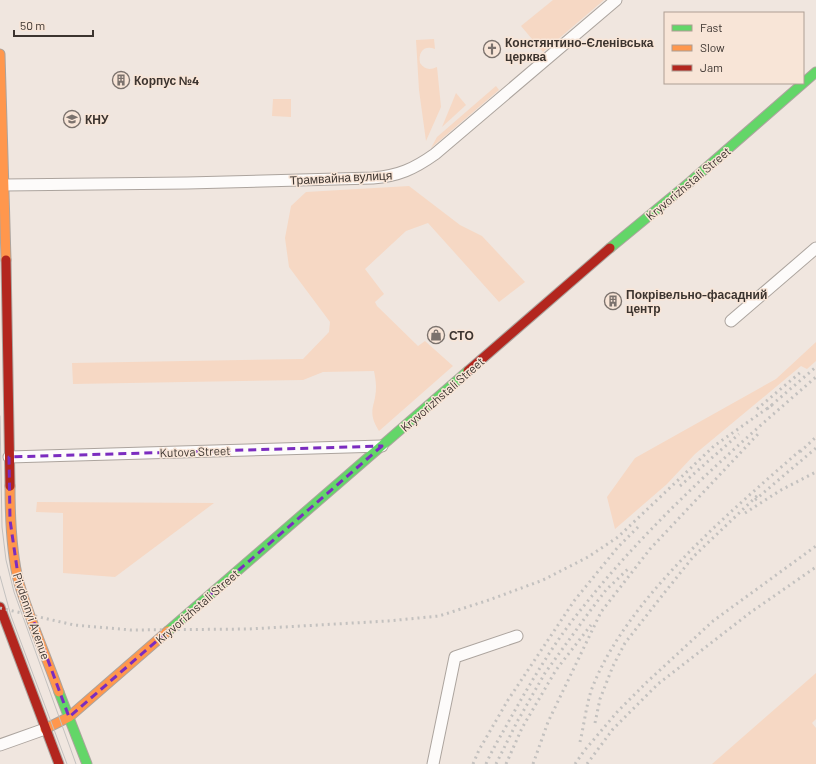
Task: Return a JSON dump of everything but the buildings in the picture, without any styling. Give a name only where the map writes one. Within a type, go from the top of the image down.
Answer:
[{"type":"main road","name":"Pivdennyi Avenue","points":[[0,54],[10,520],[14,559],[19,582],[30,615],[87,764]]},
{"type":"main road","name":"Kryvorizhstali Street","points":[[804,82],[816,72]]},
{"type":"main road","name":"Kryvorizhstali Street","points":[[45,729],[69,717],[625,235],[690,182],[802,84]]},
{"type":"main road","points":[[0,607],[59,764]]},
{"type":"street","name":"Трамвайна вулиця","points":[[4,185],[188,183],[373,178],[386,177],[402,173],[422,164],[435,154],[616,0]]},
{"type":"street","points":[[731,321],[816,248]]},
{"type":"street","name":"Kutova Street","points":[[9,456],[382,446]]},
{"type":"street","points":[[433,764],[455,657],[517,636]]},
{"type":"street","points":[[0,745],[45,729]]},
{"type":"highlighted area","points":[[382,446],[69,717],[19,582],[10,520],[9,457]]},
{"type":"shaded area","points":[[553,0],[604,0],[543,52],[521,26]]},
{"type":"shaded area","points":[[434,39],[435,49],[425,49],[420,56],[420,63],[426,68],[432,69],[437,67],[441,107],[426,141],[419,90],[416,40]]},
{"type":"shaded area","points":[[496,86],[499,90],[431,148],[437,137]]},
{"type":"shaded area","points":[[456,93],[466,105],[442,127]]},
{"type":"shaded area","points":[[273,99],[291,99],[291,117],[272,116]]},
{"type":"shaded area","points":[[409,186],[460,225],[482,236],[525,282],[499,302],[428,223],[406,231],[365,269],[384,294],[375,302],[377,306],[418,346],[425,341],[453,366],[379,431],[372,413],[376,394],[374,371],[323,372],[303,380],[73,384],[72,363],[303,359],[329,332],[330,322],[289,267],[285,238],[291,206],[306,192]]},
{"type":"shaded area","points":[[816,342],[816,361],[807,369],[801,366],[695,454],[667,484],[615,529],[607,497],[635,458],[776,379]]},
{"type":"shaded area","points":[[37,502],[214,503],[115,577],[63,573],[63,513],[36,512]]},
{"type":"shaded area","points":[[816,673],[816,719],[812,723],[816,728],[816,764],[712,764]]},
{"type":"tram line","points":[[0,416],[2,527],[6,560],[14,592],[76,764]]},
{"type":"tram line","points":[[0,576],[11,616],[67,764]]},
{"type":"railway","points":[[767,409],[816,367]]},
{"type":"railway","points":[[757,409],[802,371]]},
{"type":"railway","points":[[486,764],[518,704],[553,647],[609,575],[694,486],[816,377]]},
{"type":"railway","points":[[0,608],[74,625],[131,630],[249,629],[388,621],[439,616],[489,600],[543,580],[588,557],[618,537],[714,446],[772,405]]},
{"type":"railway","points":[[533,764],[548,722],[601,612],[650,549],[759,433]]},
{"type":"railway","points":[[680,486],[739,434]]},
{"type":"railway","points":[[800,452],[816,437]]},
{"type":"railway","points":[[580,742],[589,697],[596,679],[613,646],[634,615],[660,583],[699,542],[803,448]]},
{"type":"railway","points":[[755,500],[816,448]]},
{"type":"railway","points":[[745,513],[781,490],[816,472]]},
{"type":"railway","points":[[595,723],[600,699],[613,666],[625,643],[693,557],[758,495]]},
{"type":"railway","points":[[473,764],[479,750],[508,700],[574,601],[618,547],[640,525]]},
{"type":"railway","points":[[575,764],[584,751],[618,711],[713,621],[816,546]]},
{"type":"railway","points":[[587,764],[613,729],[658,684],[751,612],[816,567]]},
{"type":"railway","points":[[496,764],[517,722],[545,673],[606,590],[629,568]]},
{"type":"railway","points":[[506,764],[522,728],[556,670],[591,625]]},
{"type":"traffic: fast","points":[[804,82],[816,72]]},
{"type":"traffic: fast","points":[[610,248],[690,182],[802,84]]},
{"type":"traffic: fast","points":[[168,631],[468,371]]},
{"type":"traffic: fast","points":[[59,692],[87,764]]},
{"type":"traffic: slow","points":[[0,54],[6,260]]},
{"type":"traffic: slow","points":[[10,486],[10,510],[16,571],[23,597],[59,692]]},
{"type":"traffic: slow","points":[[45,729],[69,717],[168,631]]},
{"type":"traffic: jam","points":[[468,371],[610,248]]},
{"type":"traffic: jam","points":[[6,260],[10,486]]},
{"type":"traffic: jam","points":[[0,607],[59,764]]},
{"type":"place","name":"Констянтино-Єленівська церква","points":[[492,49]]},
{"type":"place","name":"Корпус №4","points":[[121,80]]},
{"type":"place","name":"КНУ","points":[[72,119]]},
{"type":"place","name":"Покрівельно-фасадний центр","points":[[613,301]]},
{"type":"place","name":"СТО","points":[[436,335]]}]
